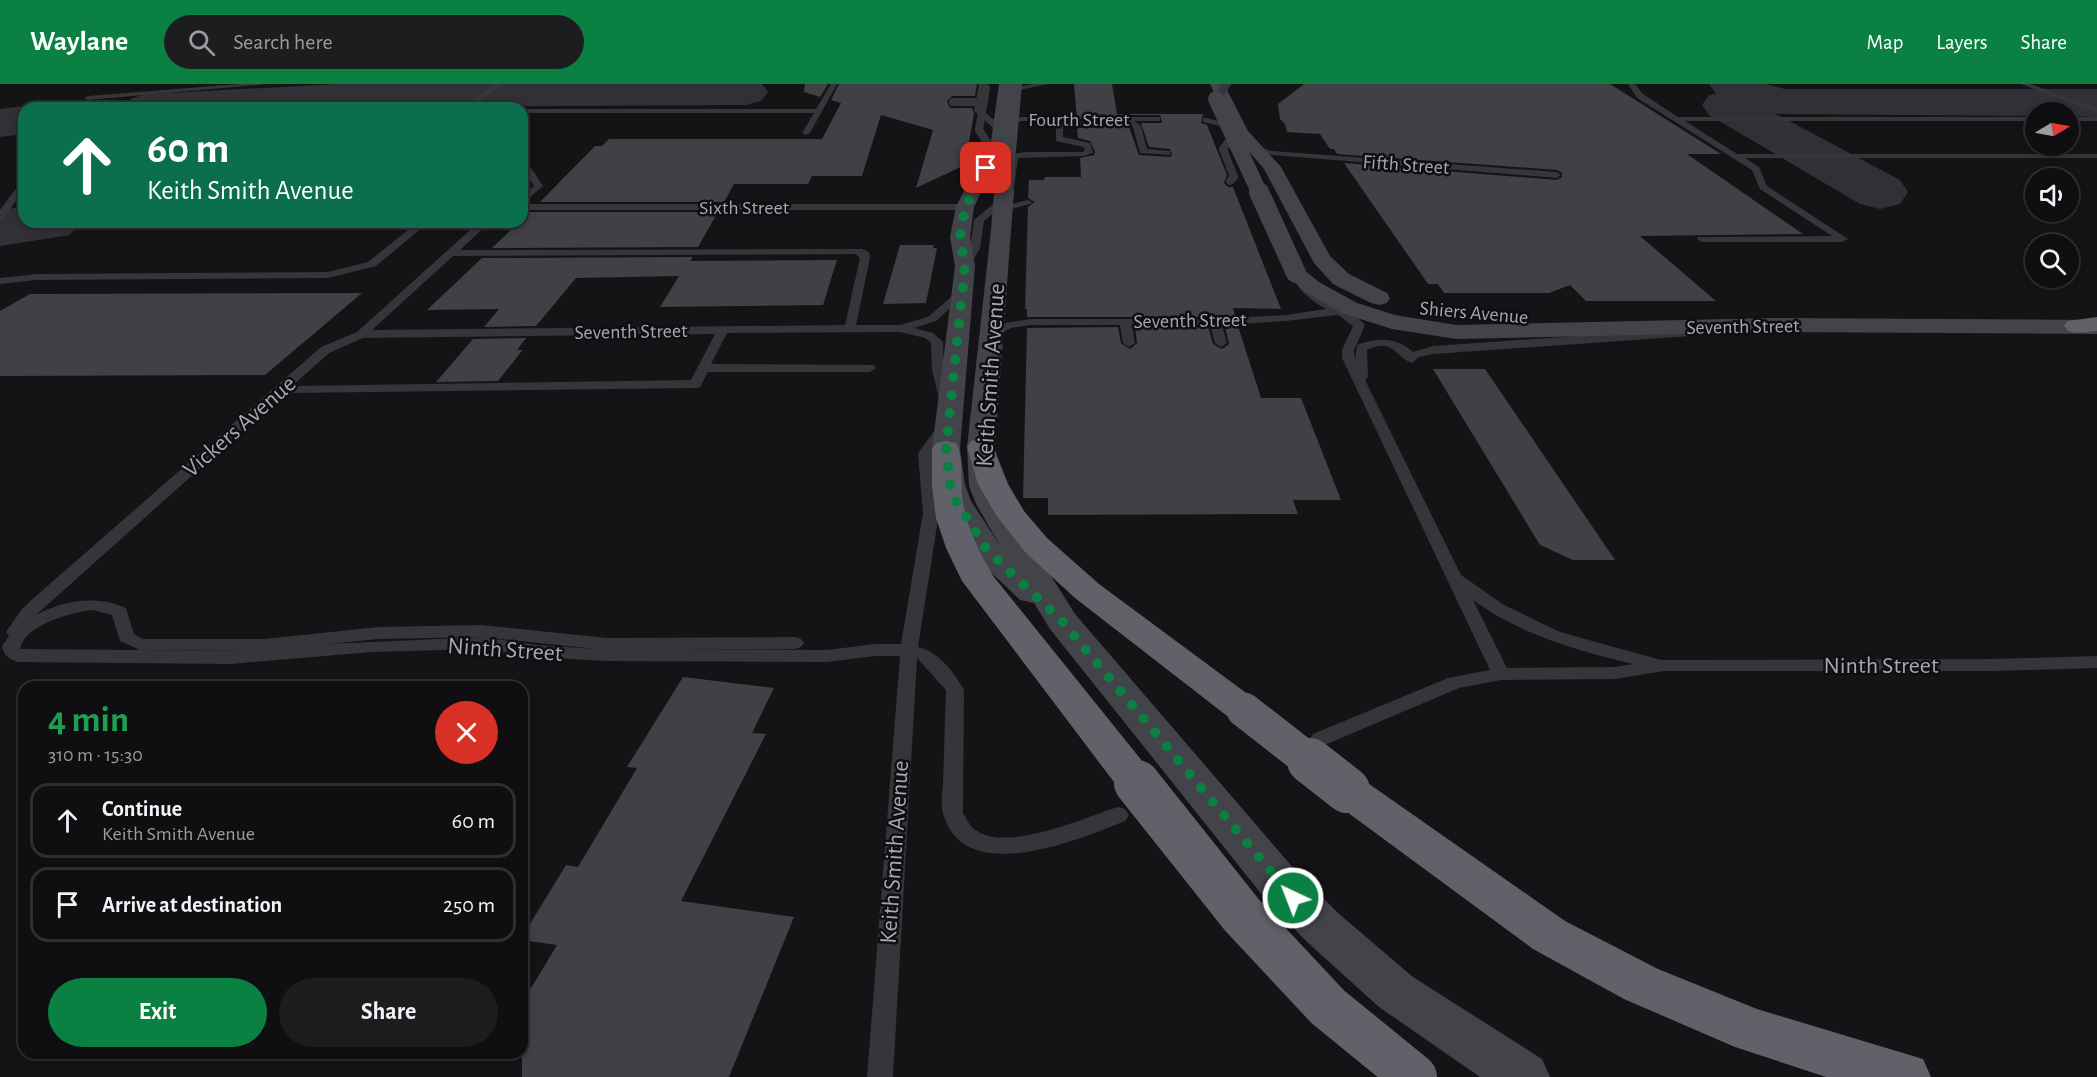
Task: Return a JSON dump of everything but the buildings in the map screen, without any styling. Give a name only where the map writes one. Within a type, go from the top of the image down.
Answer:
[{"type":"highway","points":[[948,428],[945,484],[948,513],[959,546],[979,581],[1127,799],[1242,915],[1328,1007],[1414,1077]]},
{"type":"highway","points":[[981,447],[993,484],[1011,515],[1036,545],[1087,591],[1347,790],[1549,935],[1641,984],[1753,1031],[1905,1077]]},
{"type":"street","name":"Shiers Avenue","points":[[1209,84],[1217,92],[1236,132],[1296,273]]},
{"type":"street","name":"Keith Smith Avenue","points":[[1009,86],[998,148],[979,178],[965,207],[960,237],[965,266],[948,428],[950,485],[972,530],[987,550],[1062,621]]},
{"type":"street","name":"Keith Smith Avenue","points":[[1009,86],[1006,172],[981,447],[984,486],[991,504],[1062,621]]},
{"type":"street","name":"Shiers Avenue","points":[[1236,132],[1268,160],[1286,172],[1315,251],[1329,269],[1354,286],[1392,302],[1419,309],[1472,315],[1634,318],[1775,325]]},
{"type":"street","name":"Seventh Street","points":[[1296,273],[1319,294],[1390,321],[1432,330],[1480,333],[1775,325],[2090,326]]},
{"type":"street","points":[[1062,621],[1279,883],[1322,927],[1396,992],[1524,1077]]},
{"type":"lane","points":[[88,97],[265,84]]},
{"type":"lane","points":[[474,102],[500,84]]},
{"type":"lane","points":[[806,132],[834,84]]},
{"type":"lane","points":[[1009,86],[1044,84]]},
{"type":"lane","points":[[1217,92],[1227,84]]},
{"type":"lane","points":[[1631,84],[1640,96],[1756,169],[1763,187],[1843,239],[1702,239]]},
{"type":"lane","points":[[2024,84],[2097,111]]},
{"type":"lane","points":[[984,86],[981,135],[1006,172]]},
{"type":"lane","points":[[984,86],[978,111],[1002,128]]},
{"type":"lane","points":[[953,102],[984,102]]},
{"type":"lane","points":[[528,111],[819,111]]},
{"type":"lane","name":"Fourth Street","points":[[1002,128],[1021,119],[1153,119],[1142,118],[1140,114]]},
{"type":"lane","points":[[1675,119],[2025,119]]},
{"type":"lane","points":[[2079,119],[2097,119]]},
{"type":"lane","points":[[1206,120],[1236,132],[1223,149],[1234,177],[1230,181]]},
{"type":"lane","points":[[965,266],[975,248],[979,220],[1008,196],[1014,156],[1089,152],[1087,145],[1059,139],[1057,125],[1061,123],[1132,123],[1137,126],[1143,151],[1167,153]]},
{"type":"lane","name":"Fifth Street","points":[[1254,148],[1272,153],[1356,161],[1557,175]]},
{"type":"lane","points":[[1220,153],[1248,154],[1268,160]]},
{"type":"lane","points":[[1736,156],[2097,156]]},
{"type":"lane","points":[[1286,172],[1356,161]]},
{"type":"lane","points":[[528,176],[539,186],[528,196]]},
{"type":"lane","points":[[0,217],[18,192]]},
{"type":"lane","points":[[985,214],[1028,203]]},
{"type":"lane","name":"Sixth Street","points":[[528,207],[965,207]]},
{"type":"lane","points":[[0,281],[37,277],[327,275],[372,264],[417,228]]},
{"type":"lane","name":"Vickers Avenue","points":[[11,646],[11,638],[28,613],[42,600],[325,350],[361,334],[478,228]]},
{"type":"lane","points":[[450,254],[858,251],[866,254],[850,328]]},
{"type":"lane","points":[[1296,273],[1300,285],[1312,297],[1353,319],[1359,327],[1347,350],[1348,358],[1501,674]]},
{"type":"lane","name":"Seventh Street","points":[[901,328],[932,319],[962,293]]},
{"type":"lane","name":"Seventh Street","points":[[991,335],[1001,328],[1019,323],[1215,322],[1286,318],[1322,312],[1340,312],[1390,321]]},
{"type":"lane","points":[[1125,321],[1129,344]]},
{"type":"lane","points":[[1215,322],[1221,343]]},
{"type":"lane","points":[[1364,390],[1360,366],[1361,348],[1368,344],[1388,343],[1407,350],[1412,359],[1414,355],[1425,351],[1775,325]]},
{"type":"lane","name":"Seventh Street","points":[[361,334],[901,328],[929,335],[937,342],[938,370],[948,428]]},
{"type":"lane","points":[[297,390],[696,384],[723,330]]},
{"type":"lane","points":[[703,369],[870,368]]},
{"type":"lane","name":"Keith Smith Avenue","points":[[880,1077],[909,650],[931,513],[925,453],[948,428]]},
{"type":"lane","name":"Ninth Street","points":[[1456,579],[1500,610],[1546,633],[1601,651],[1664,665]]},
{"type":"lane","points":[[11,646],[16,637],[40,620],[59,611],[93,605],[112,606],[120,612],[126,637],[140,644],[154,645],[265,645],[378,633],[482,631],[607,644],[795,643]]},
{"type":"lane","name":"Ninth Street","points":[[11,646],[12,652],[18,656],[231,658],[372,646],[482,643],[537,651],[606,655],[828,656],[874,650],[909,650]]},
{"type":"lane","points":[[909,650],[924,654],[949,680],[955,690],[953,813],[957,825],[966,835],[978,841],[998,845],[1031,844],[1065,836],[1127,799]]},
{"type":"lane","name":"Ninth Street","points":[[1320,739],[1455,682],[1501,674],[1615,673],[1664,665],[1972,665],[2097,662]]},
{"type":"taxiway","points":[[1730,84],[1761,98],[1785,102],[2097,103]]},
{"type":"taxiway","points":[[254,102],[432,92],[746,92]]},
{"type":"taxiway","points":[[1725,105],[1880,192]]},
{"type":"taxiway","points":[[0,123],[18,121]]},
{"type":"taxiway","points":[[0,228],[18,226]]},
{"type":"route","points":[[986,168],[965,207],[960,237],[965,266],[946,449],[950,485],[956,501],[972,530],[987,550],[1062,621],[1293,898]]}]
